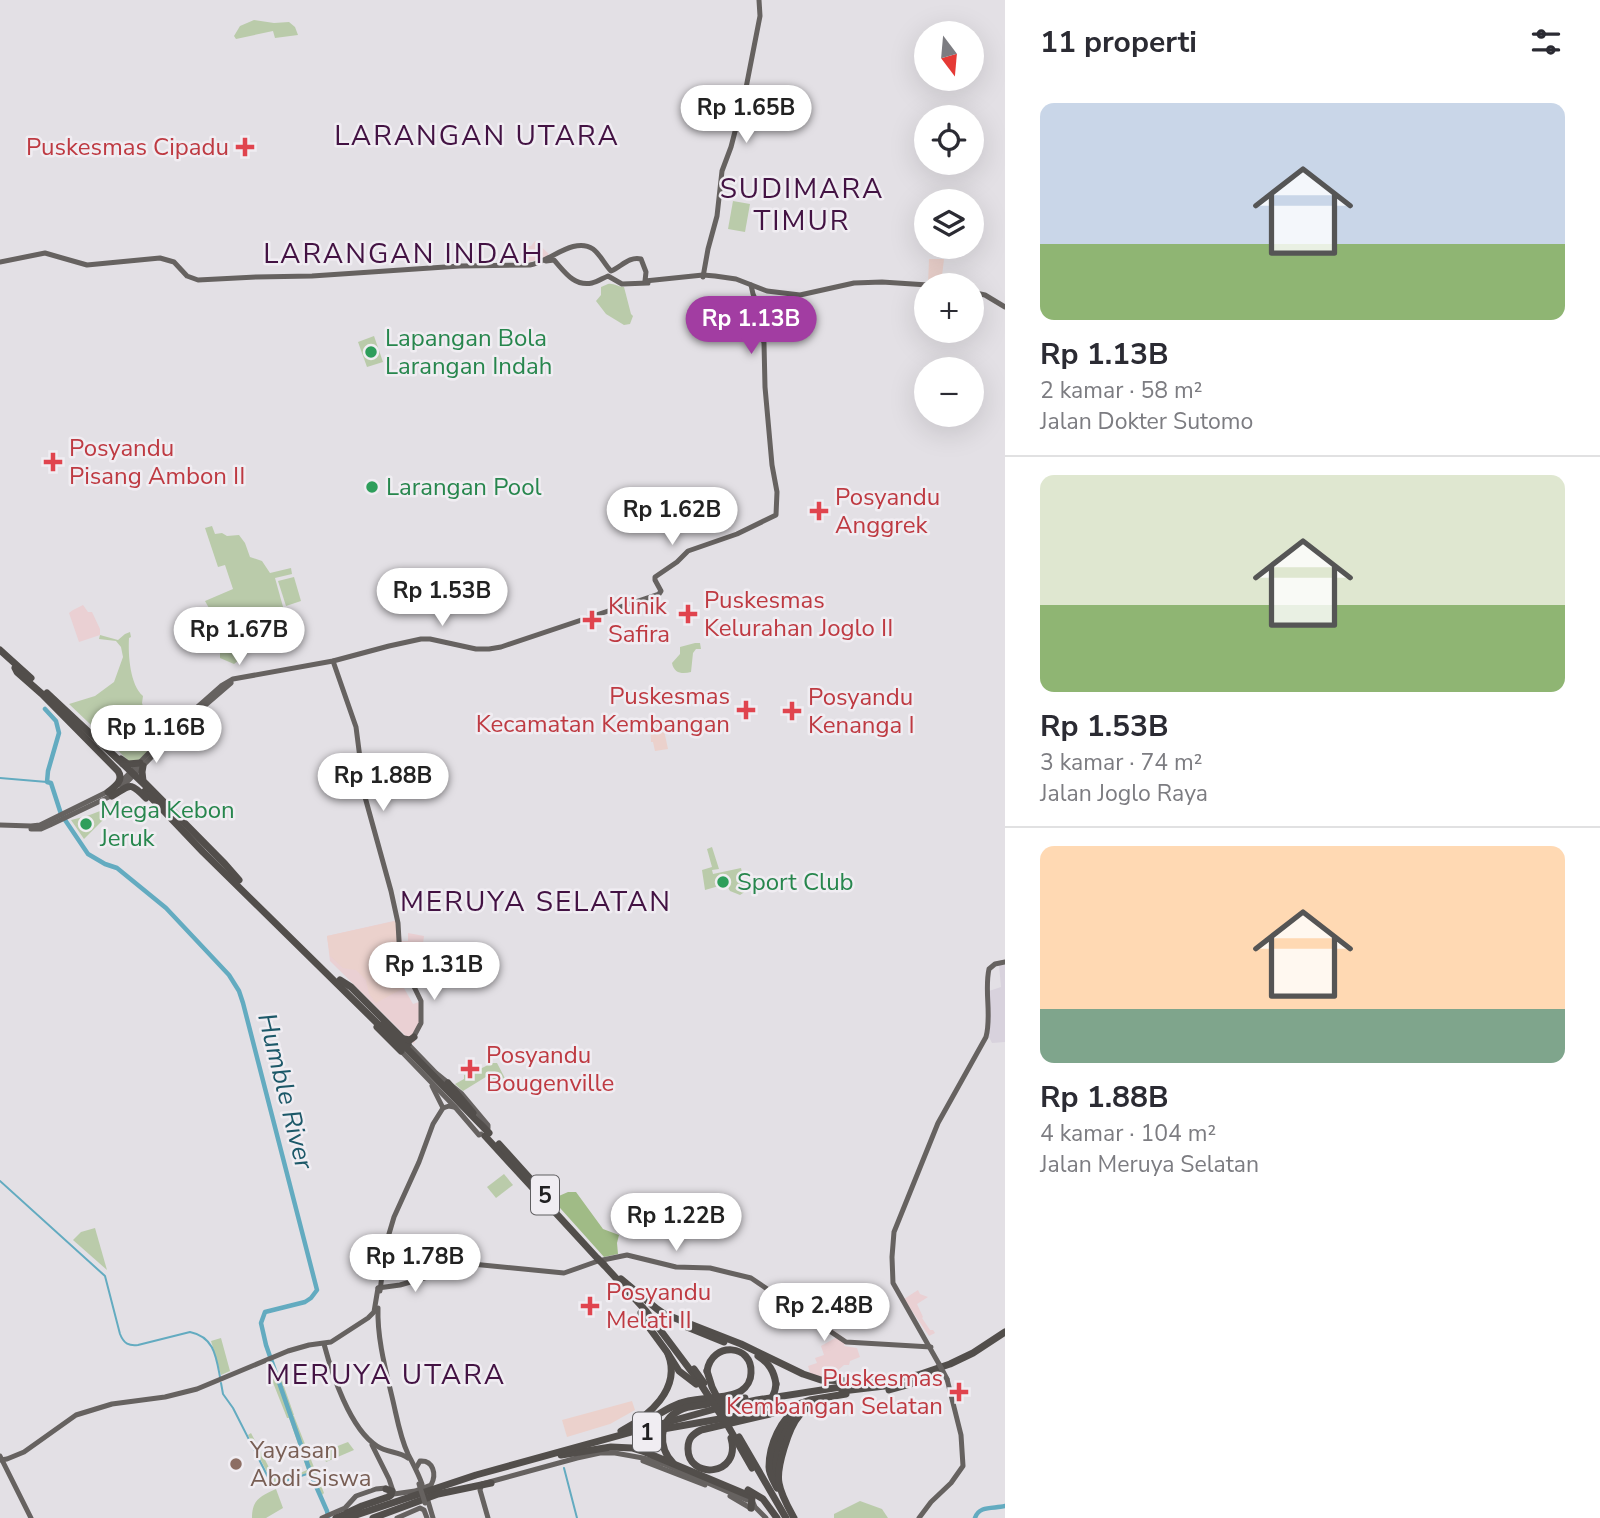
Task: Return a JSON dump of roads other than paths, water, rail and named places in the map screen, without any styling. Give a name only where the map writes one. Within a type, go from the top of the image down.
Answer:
[{"type":"highway","name":"5","points":[[0,652],[239,880],[485,1130],[652,1319],[728,1426],[785,1517]]},
{"type":"highway","name":"5","points":[[0,652],[50,695],[194,842],[211,853],[327,974],[410,1055],[621,1279],[679,1347],[729,1419],[754,1467]]},
{"type":"highway","points":[[15,668],[130,777]]},
{"type":"highway","points":[[110,794],[120,780],[120,774],[130,777],[142,775],[141,765],[134,765],[130,777],[131,786],[110,794]]},
{"type":"highway","points":[[130,777],[135,772]]},
{"type":"highway","points":[[130,777],[135,772]]},
{"type":"highway","points":[[314,960],[339,990],[402,1053]]},
{"type":"highway","points":[[340,980],[411,1043]]},
{"type":"highway","points":[[448,1083],[512,1168],[521,1175]]},
{"type":"highway","points":[[621,1279],[667,1315],[695,1330],[743,1348],[763,1360],[772,1369],[776,1384],[773,1396],[760,1410],[646,1432]]},
{"type":"highway","points":[[627,1291],[698,1385],[731,1438],[733,1446],[729,1461],[721,1468],[705,1469],[691,1460],[688,1449],[688,1443],[697,1432],[770,1414],[810,1400],[893,1389],[944,1376]]},
{"type":"highway","points":[[641,1313],[679,1371],[698,1385]]},
{"type":"highway","points":[[667,1315],[821,1380],[877,1382]]},
{"type":"highway","name":"1","points":[[332,1517],[715,1409],[850,1385],[909,1378],[939,1369],[973,1353],[1005,1332]]},
{"type":"highway","name":"1","points":[[358,1518],[477,1478],[716,1413],[757,1404],[944,1376],[1005,1338]]},
{"type":"highway","points":[[590,1443],[593,1439],[640,1425],[686,1401],[725,1395],[739,1392],[748,1384],[751,1373],[747,1358],[735,1350],[721,1351],[709,1362],[707,1371],[712,1387],[729,1419]]},
{"type":"highway","points":[[621,1431],[646,1416],[659,1403],[671,1366],[668,1354]]},
{"type":"highway","points":[[674,1465],[662,1444],[662,1434],[674,1414],[682,1410],[718,1402],[850,1385]]},
{"type":"highway","points":[[785,1517],[778,1478],[792,1425],[802,1412],[813,1404],[846,1394]]},
{"type":"highway","points":[[718,1402],[725,1395]]},
{"type":"highway","points":[[777,1488],[775,1461],[786,1427],[800,1409],[820,1398]]},
{"type":"highway","points":[[785,1517],[769,1466],[771,1453],[783,1422],[795,1409],[810,1400]]},
{"type":"highway","points":[[561,1455],[611,1447],[640,1450],[751,1496],[748,1503]]},
{"type":"highway","points":[[700,1476],[756,1494],[785,1517]]},
{"type":"highway","points":[[373,1518],[438,1494],[479,1489],[491,1483]]},
{"type":"highway","points":[[332,1517],[418,1486]]},
{"type":"highway","points":[[332,1517],[388,1497],[392,1491],[386,1489]]},
{"type":"main road","points":[[703,276],[717,216],[722,171],[745,93],[761,16],[759,0]]},
{"type":"main road","points":[[510,266],[536,264],[562,251],[586,246],[596,252],[610,271],[631,259],[641,259],[646,273],[644,280],[648,282]]},
{"type":"main road","points":[[586,246],[606,267],[603,278]]},
{"type":"main road","points":[[556,261],[557,255],[575,247]]},
{"type":"main road","points":[[1,263],[42,253],[90,265],[160,258],[177,264],[193,279],[313,279],[362,273],[492,266],[535,267],[551,259],[575,281],[588,284],[609,276],[622,284],[703,276],[733,280],[772,295],[798,298],[854,285],[914,285]]},
{"type":"main road","points":[[634,284],[642,278],[645,267]]},
{"type":"main road","points":[[223,687],[242,680],[319,666],[387,646],[425,639],[476,649],[498,648],[659,594],[661,590],[654,577],[677,562],[686,552],[737,534],[776,515],[776,490],[765,387],[764,341],[760,330],[760,310],[751,287]]},
{"type":"main road","points":[[984,293],[1005,305]]},
{"type":"main road","points":[[333,661],[356,727],[365,794],[398,926],[400,958],[421,1000],[421,1023],[411,1043],[402,1053],[455,1107],[485,1130]]},
{"type":"main road","points":[[135,772],[170,731],[230,680],[333,661]]},
{"type":"main road","points":[[319,666],[331,666],[337,672]]},
{"type":"main road","points":[[0,827],[36,826],[110,794]]},
{"type":"main road","points":[[919,1518],[930,1502],[951,1483],[963,1465],[961,1435],[950,1388],[931,1347],[893,1283],[894,1232],[938,1124],[986,1037],[989,969],[995,964],[1005,962]]},
{"type":"main road","points":[[411,1043],[448,1083]]},
{"type":"main road","points":[[432,1083],[443,1108]]},
{"type":"main road","points":[[1,1460],[7,1461],[28,1450],[74,1416],[112,1404],[173,1394],[299,1347],[324,1344],[351,1325],[371,1316],[375,1310],[394,1217],[419,1162],[432,1124],[443,1108],[455,1107]]},
{"type":"main road","points":[[380,1287],[477,1264],[564,1273],[598,1261],[627,1255],[676,1267],[707,1267],[753,1279],[846,1342],[931,1347]]},
{"type":"main road","points":[[380,1287],[378,1322],[388,1381],[405,1445],[416,1468],[418,1486]]},
{"type":"main road","points":[[371,1316],[378,1322]]},
{"type":"main road","points":[[270,1358],[297,1346],[337,1337]]},
{"type":"main road","points":[[324,1344],[345,1404],[379,1458],[394,1494],[418,1486],[430,1486],[434,1477],[427,1461],[419,1461],[416,1468]]},
{"type":"main road","points":[[1,1460],[25,1449],[77,1413],[113,1402],[165,1396]]},
{"type":"main road","points":[[368,1439],[384,1450],[405,1456],[409,1461],[430,1518]]},
{"type":"main road","points":[[401,1454],[405,1445]]},
{"type":"main road","points":[[379,1458],[379,1452],[384,1450]]},
{"type":"main road","points":[[491,1483],[600,1455],[619,1457],[654,1465],[723,1492],[748,1503],[764,1518]]},
{"type":"main road","points":[[1,1460],[30,1518]]},
{"type":"main road","points":[[488,1518],[479,1489],[516,1476]]},
{"type":"main road","points":[[386,1489],[390,1480]]},
{"type":"main road","points":[[397,1518],[421,1508],[430,1518]]},
{"type":"waterway","name":"Humble River","points":[[45,709],[56,721],[59,733],[47,782],[51,783],[61,814],[88,854],[117,868],[166,908],[229,975],[239,991],[317,1290],[305,1302],[265,1312],[261,1323],[266,1345],[328,1517]]},
{"type":"waterway","points":[[0,778],[47,782]]},
{"type":"waterway","points":[[0,1181],[105,1276],[120,1334],[125,1342],[138,1345],[190,1332],[209,1343],[220,1377]]},
{"type":"waterway","points":[[221,1383],[223,1394],[233,1408],[270,1481],[276,1484],[307,1474],[312,1477]]},
{"type":"waterway","points":[[564,1468],[577,1518]]},
{"type":"waterway","points":[[975,1518],[983,1509],[1005,1506]]},
{"type":"place","name":"Puskesmas Cipadu","points":[[245,147]]},
{"type":"place","name":"Lapangan Bola Larangan Indah","points":[[371,352]]},
{"type":"place","name":"Posyandu Pisang Ambon II","points":[[53,462]]},
{"type":"place","name":"Larangan Pool","points":[[372,487]]},
{"type":"place","name":"Posyandu Anggrek","points":[[819,511]]},
{"type":"place","name":"Puskesmas Kelurahan Joglo II","points":[[688,614]]},
{"type":"place","name":"Klinik Safira","points":[[592,620]]},
{"type":"place","name":"Puskesmas Kecamatan Kembangan","points":[[746,710]]},
{"type":"place","name":"Posyandu Kenanga I","points":[[792,711]]},
{"type":"place","name":"Mega Kebon Jeruk","points":[[86,824]]},
{"type":"place","name":"Sport Club","points":[[723,882]]},
{"type":"place","name":"Posyandu Bougenville","points":[[470,1069]]},
{"type":"place","name":"Posyandu Melati II","points":[[590,1306]]},
{"type":"place","name":"Puskesmas Kembangan Selatan","points":[[959,1392]]},
{"type":"place","name":"Yayasan Abdi Siswa","points":[[236,1464]]},
{"type":"district","name":"LARANGAN UTARA","points":[[477,135]]},
{"type":"district","name":"SUDIMARA TIMUR","points":[[802,204]]},
{"type":"district","name":"LARANGAN INDAH","points":[[404,253]]},
{"type":"district","name":"MERUYA SELATAN","points":[[536,901]]},
{"type":"district","name":"MERUYA UTARA","points":[[386,1374]]}]
